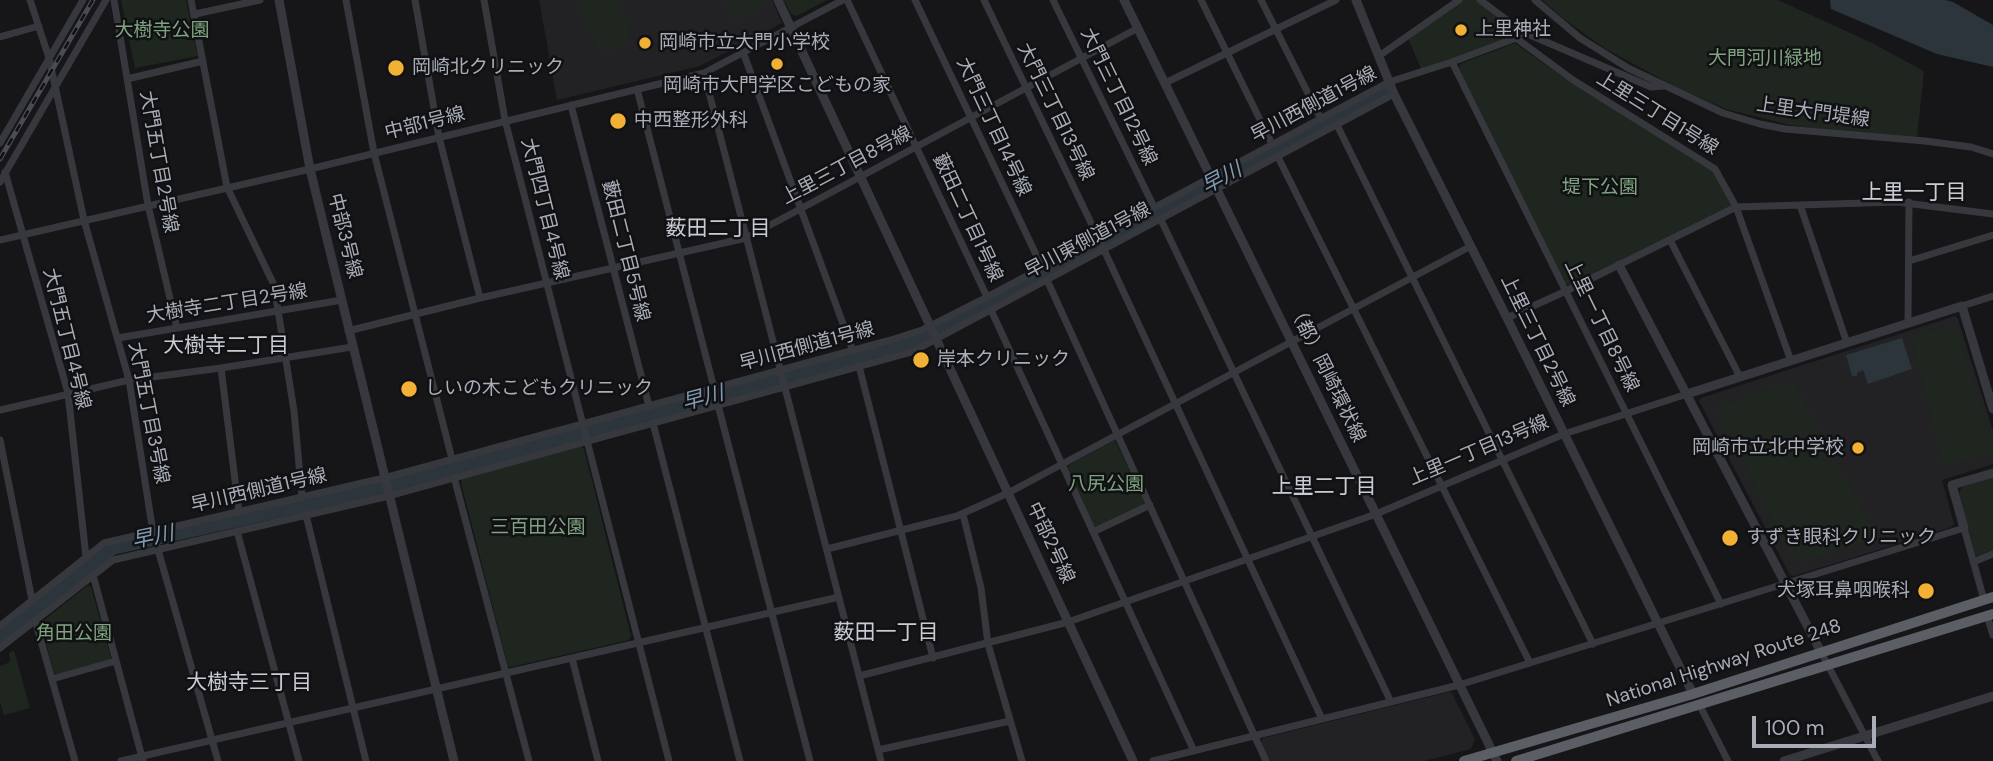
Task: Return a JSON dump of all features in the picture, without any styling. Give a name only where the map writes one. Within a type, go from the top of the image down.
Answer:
[{"type":"highway","name":"National Highway Route 248","points":[[1516,761],[1696,699],[1821,652],[1989,598]]},
{"type":"highway","name":"National Highway Route 248","points":[[1464,761],[1495,757],[1828,664],[1990,615]]},
{"type":"street","name":"大門五丁目3号線","points":[[30,0],[50,58],[84,220],[129,380],[158,549]]},
{"type":"street","points":[[0,143],[83,0]]},
{"type":"street","points":[[0,182],[106,0]]},
{"type":"street","name":"大門五丁目2号線","points":[[114,0],[148,205],[177,328]]},
{"type":"street","points":[[191,0],[227,187],[274,285],[294,411],[302,497]]},
{"type":"street","points":[[195,15],[260,0]]},
{"type":"street","name":"中部3号線","points":[[279,0],[310,169],[454,761]]},
{"type":"street","points":[[346,0],[374,153],[452,459]]},
{"type":"street","points":[[415,0],[439,137],[480,298]]},
{"type":"street","name":"大門四丁目4号線","points":[[484,0],[505,120],[587,440]]},
{"type":"street","points":[[778,0],[930,326]]},
{"type":"street","name":"中部1号線","points":[[0,240],[704,74],[845,0]]},
{"type":"street","name":"藪田二丁目1号線","points":[[845,0],[987,297]]},
{"type":"street","name":"大門三丁目14号線","points":[[915,0],[1042,267]]},
{"type":"street","name":"大門三丁目13号線","points":[[984,0],[1176,403],[1322,719]]},
{"type":"street","name":"大門三丁目12号線","points":[[1053,0],[1154,208]]},
{"type":"street","name":"（都）岡崎環状線","points":[[1124,0],[1495,757]]},
{"type":"street","points":[[1201,0],[1272,145]]},
{"type":"street","points":[[1261,0],[1321,119]]},
{"type":"street","points":[[1165,83],[1336,0]]},
{"type":"street","name":"上里三丁目2号線","points":[[1356,0],[1394,94],[1728,761]]},
{"type":"street","points":[[1379,56],[1459,0]]},
{"type":"street","name":"上里三丁目1号線","points":[[1480,0],[1573,80],[1715,169],[1736,207],[1791,361]]},
{"type":"street","name":"上里大門堤線","points":[[1535,0],[1599,51],[1628,68],[1723,113],[1785,129],[1925,141],[1993,153]]},
{"type":"street","points":[[0,37],[39,26]]},
{"type":"street","name":"上里三丁目8号線","points":[[348,331],[746,238],[1138,28]]},
{"type":"street","points":[[1520,35],[1651,88],[1664,86]]},
{"type":"street","name":"早川西側道1号線","points":[[0,626],[104,543],[384,478],[891,341],[930,326],[1389,82],[1452,62],[1520,35]]},
{"type":"street","points":[[743,52],[853,351]]},
{"type":"street","points":[[127,79],[203,61]]},
{"type":"street","name":"上里一丁目8号線","points":[[1452,62],[1721,604]]},
{"type":"street","points":[[704,74],[881,761]]},
{"type":"street","points":[[636,89],[714,388]]},
{"type":"street","name":"早川東側道1号線","points":[[718,405],[912,352],[1394,94]]},
{"type":"street","name":"藪田二丁目5号線","points":[[571,104],[649,406]]},
{"type":"street","points":[[1337,125],[1593,644]]},
{"type":"street","points":[[1278,157],[1530,663]]},
{"type":"street","name":"大門五丁目4号線","points":[[5,172],[68,393],[86,557]]},
{"type":"street","points":[[1507,318],[1566,292],[1736,207],[1909,202],[1993,214]]},
{"type":"street","points":[[1909,202],[1909,323]]},
{"type":"street","points":[[1800,205],[1847,343]]},
{"type":"street","points":[[1161,220],[1391,702]]},
{"type":"street","points":[[1909,261],[1993,234]]},
{"type":"street","points":[[1670,240],[1740,377]]},
{"type":"street","points":[[827,549],[963,514],[1008,493],[1471,246]]},
{"type":"street","points":[[1619,265],[1878,761]]},
{"type":"street","points":[[1048,280],[1266,761]]},
{"type":"street","name":"上里一丁目13号線","points":[[859,676],[1068,622],[1376,514],[1564,434],[1993,296]]},
{"type":"street","name":"大樹寺二丁目2号線","points":[[118,338],[342,300]]},
{"type":"street","points":[[1962,306],[1993,408]]},
{"type":"street","points":[[991,310],[1194,751]]},
{"type":"street","name":"中部2号線","points":[[930,326],[1133,761]]},
{"type":"street","points":[[0,410],[129,380],[352,346]]},
{"type":"street","points":[[859,366],[933,658]]},
{"type":"street","points":[[221,368],[239,512]]},
{"type":"street","points":[[0,648],[113,560],[389,496],[718,405],[810,761]]},
{"type":"street","points":[[653,423],[740,761]]},
{"type":"street","points":[[0,440],[32,600]]},
{"type":"street","points":[[587,440],[669,761]]},
{"type":"street","points":[[1989,598],[1973,562],[1952,485],[1993,472]]},
{"type":"street","points":[[454,477],[528,761]]},
{"type":"street","points":[[1093,532],[1150,505]]},
{"type":"street","points":[[963,514],[981,588],[988,643],[1022,761]]},
{"type":"street","points":[[306,515],[366,761]]},
{"type":"street","points":[[1153,761],[1459,685],[1964,528]]},
{"type":"street","points":[[237,531],[299,761]]},
{"type":"street","points":[[158,549],[218,761]]},
{"type":"street","points":[[1973,562],[1993,554]]},
{"type":"street","points":[[93,575],[143,759]]},
{"type":"street","points":[[121,761],[143,759],[353,707],[839,597]]},
{"type":"street","points":[[1990,615],[1993,635]]},
{"type":"street","points":[[36,620],[75,761]]},
{"type":"street","points":[[572,657],[598,761]]},
{"type":"street","points":[[52,680],[116,661]]},
{"type":"street","points":[[1784,761],[1801,759],[1865,735],[1993,696]]},
{"type":"street","points":[[878,750],[1010,722]]},
{"type":"shaded area","name":"岡崎市立大門小学校","points":[[539,0],[772,0],[782,23],[700,66],[557,100]]},
{"type":"shaded area","points":[[1830,0],[1953,2],[1993,25],[1993,67],[1937,54],[1831,9]]},
{"type":"shaded area","name":"岡崎市立北中学校","points":[[1955,316],[1993,431],[1993,464],[1942,480],[1954,524],[1952,527],[1790,575],[1699,401],[1701,398]]},
{"type":"shaded area","points":[[1902,338],[1912,369],[1868,384],[1863,370],[1857,373],[1857,376],[1852,376],[1846,355]]},
{"type":"shaded area","points":[[1452,693],[1475,739],[1471,749],[1424,761],[1270,761],[1261,742],[1263,738]]},
{"type":"green space","name":"大樹寺公園","points":[[121,0],[186,0],[198,56],[135,68]]},
{"type":"green space","points":[[575,0],[617,0],[631,31],[626,45],[608,51],[598,48]]},
{"type":"green space","points":[[734,0],[760,0],[763,6],[734,22],[725,5]]},
{"type":"green space","points":[[784,0],[827,0],[797,16],[791,14]]},
{"type":"green space","points":[[1463,0],[1475,0],[1516,31],[1514,35],[1421,69],[1408,38]]},
{"type":"green space","name":"大門河川緑地","points":[[1542,0],[1778,0],[1872,43],[1924,71],[1917,138],[1790,125],[1726,109],[1678,88],[1604,48]]},
{"type":"green space","name":"堤下公園","points":[[1515,43],[1571,83],[1712,171],[1730,206],[1570,285],[1566,284],[1459,68],[1460,64]]},
{"type":"green space","points":[[1956,324],[1993,452],[1943,466],[1912,337]]},
{"type":"green space","points":[[1793,381],[1877,538],[1801,562],[1792,558],[1719,414],[1719,407]]},
{"type":"green space","name":"八尻公園","points":[[1115,440],[1144,502],[1143,506],[1098,527],[1094,526],[1068,468]]},
{"type":"green space","name":"三百田公園","points":[[581,446],[584,449],[631,636],[629,640],[511,667],[508,666],[462,479]]},
{"type":"green space","points":[[1993,477],[1993,550],[1978,556],[1975,555],[1959,493],[1962,487]]},
{"type":"green space","name":"角田公園","points":[[88,585],[91,587],[111,658],[109,661],[58,675],[54,673],[41,625]]},
{"type":"green space","points":[[14,650],[30,708],[4,715],[0,702],[0,666],[10,662],[9,653]]},
{"type":"waterway","name":"早川","points":[[0,636],[112,547],[377,488],[924,338],[1386,92]]},
{"type":"railway","points":[[0,159],[93,0]]},
{"type":"place","name":"上里神社","points":[[1461,30]]},
{"type":"place","name":"岡崎市立大門小学校","points":[[645,43]]},
{"type":"place","name":"岡崎市大門学区こどもの家","points":[[777,64]]},
{"type":"place","name":"岡崎北クリニック","points":[[396,68]]},
{"type":"place","name":"中西整形外科","points":[[618,121]]},
{"type":"place","name":"岸本クリニック","points":[[921,360]]},
{"type":"place","name":"しいの木こどもクリニック","points":[[409,389]]},
{"type":"place","name":"岡崎市立北中学校","points":[[1858,448]]},
{"type":"place","name":"すずき眼科クリニック","points":[[1730,538]]},
{"type":"place","name":"犬塚耳鼻咽喉科","points":[[1926,591]]},
{"type":"district","name":"上里一丁目","points":[[1914,193]]},
{"type":"district","name":"薮田二丁目","points":[[718,229]]},
{"type":"district","name":"大樹寺二丁目","points":[[226,346]]},
{"type":"district","name":"上里二丁目","points":[[1324,487]]},
{"type":"district","name":"薮田一丁目","points":[[886,633]]},
{"type":"district","name":"大樹寺三丁目","points":[[249,683]]}]
